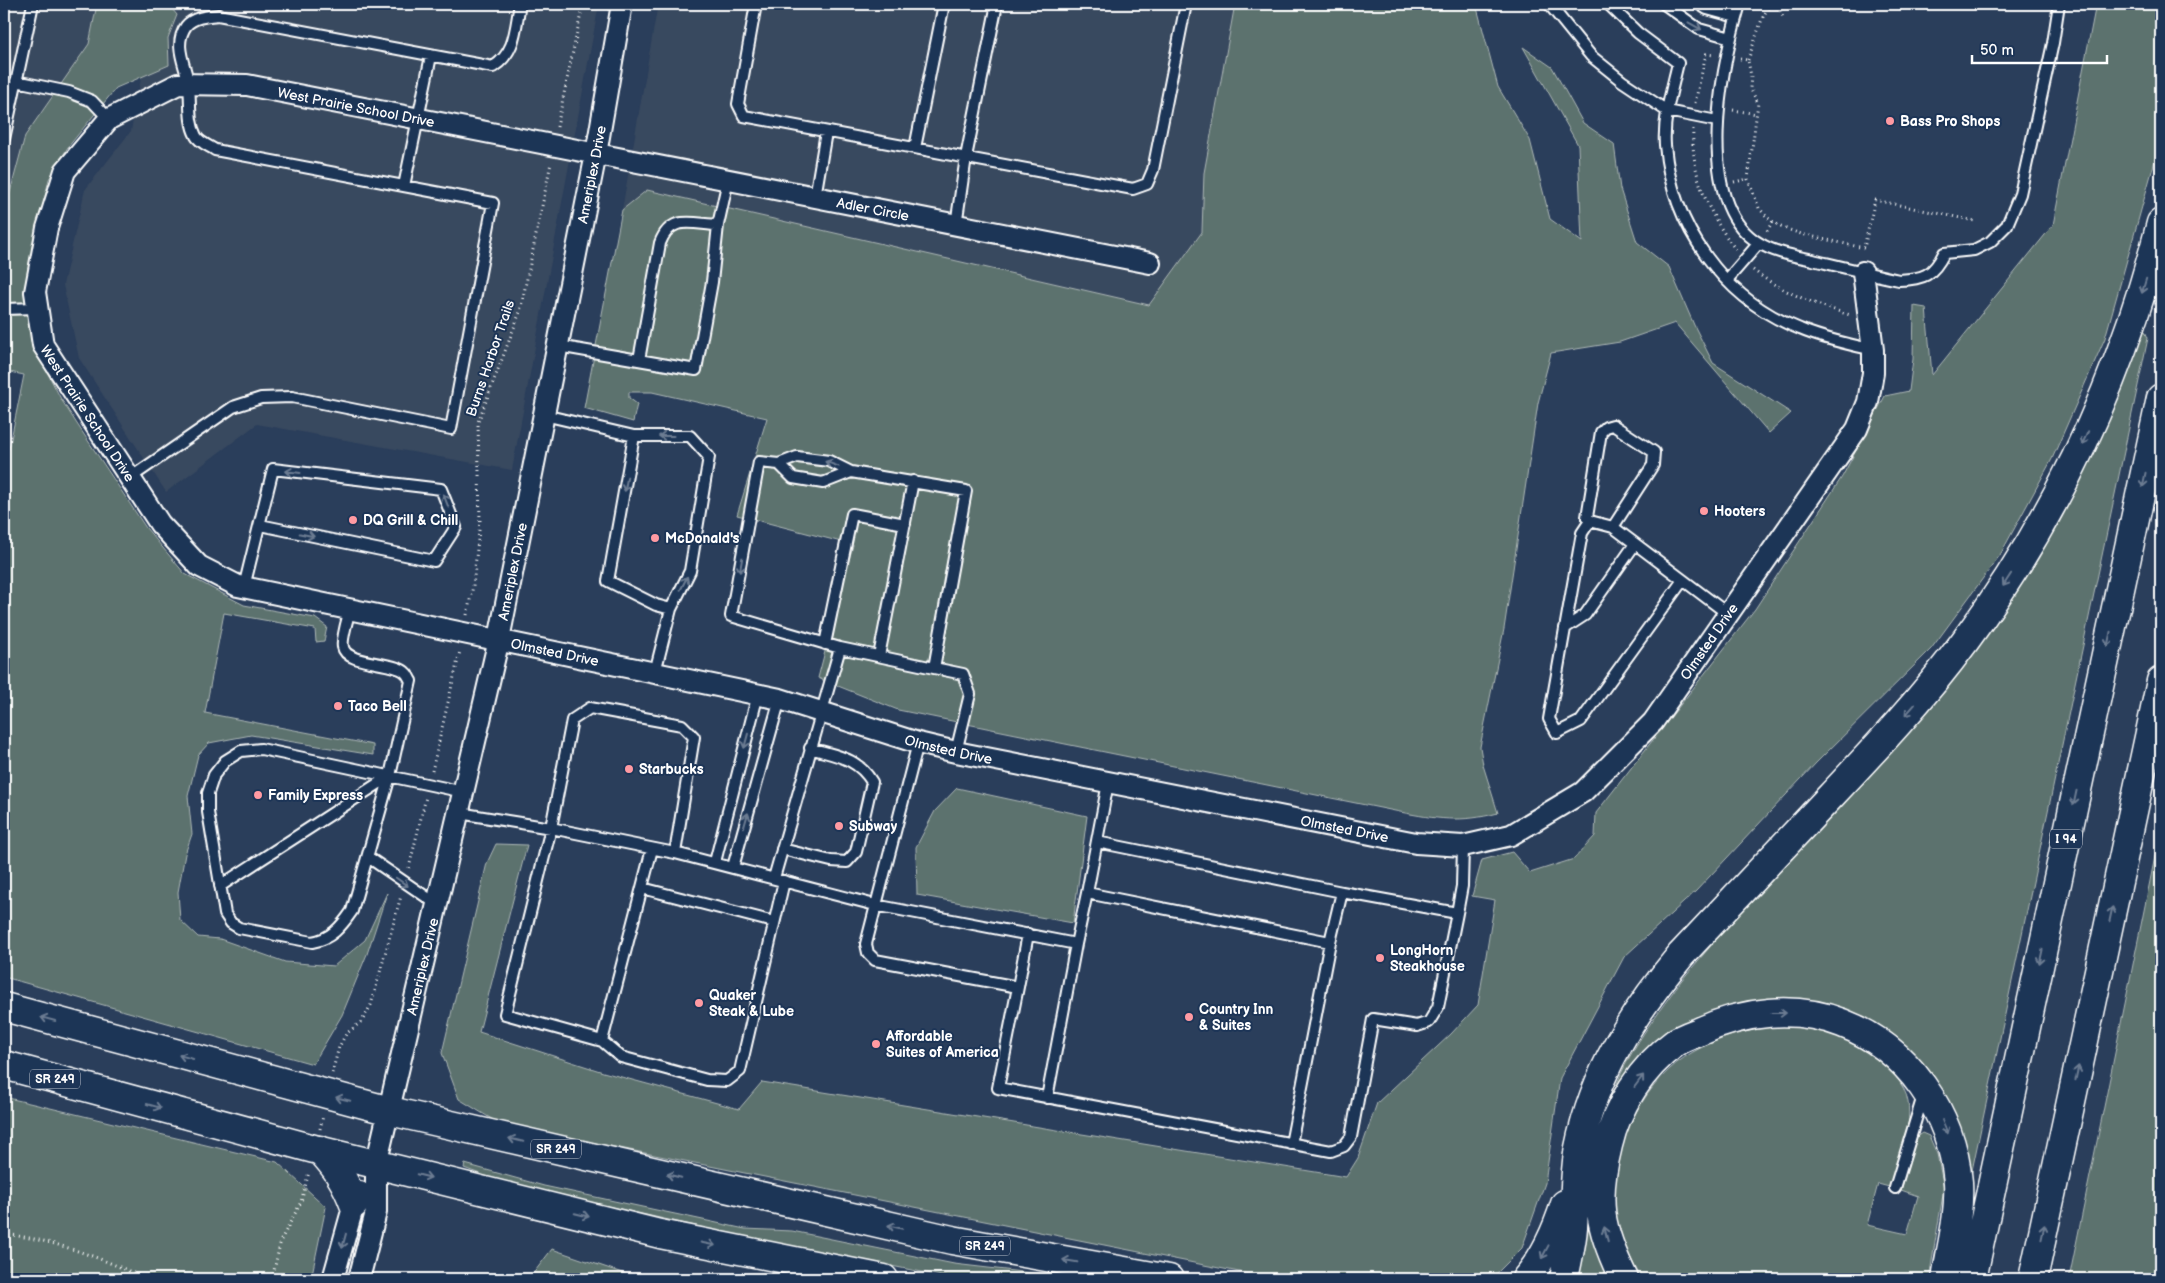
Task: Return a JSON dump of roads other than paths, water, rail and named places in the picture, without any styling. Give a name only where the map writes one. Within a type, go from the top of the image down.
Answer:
[{"type":"main road","points":[[1564,1279],[1573,1229],[1575,1174],[1583,1132],[1597,1086],[1620,1039],[1638,1010],[1681,955],[1918,700],[1966,640],[2018,563],[2057,495],[2100,406],[2140,298],[2161,222]]},
{"type":"main road","name":"I 94","points":[[1972,1279],[2161,398]]},
{"type":"main road","points":[[2035,1273],[2161,681]]},
{"type":"main road","name":"SR 249","points":[[4,1007],[330,1084],[390,1112],[952,1240],[1169,1279]]},
{"type":"main road","points":[[1624,1279],[1609,1250],[1600,1212],[1601,1172],[1611,1131],[1627,1097],[1649,1068],[1676,1042],[1721,1022],[1759,1013],[1800,1013],[1842,1023],[1880,1043],[1914,1073],[1936,1106],[1952,1143],[1958,1183],[1957,1218],[1946,1279]]},
{"type":"main road","name":"SR 249","points":[[4,1065],[317,1150],[660,1234],[884,1279]]},
{"type":"main road","points":[[317,1150],[335,1165],[346,1182],[354,1204]]},
{"type":"main road","points":[[1526,1279],[1549,1246],[1575,1174]]},
{"type":"street","name":"Ameriplex Drive","points":[[333,1279],[354,1204],[376,1164],[390,1112],[499,639],[596,154],[622,4]]},
{"type":"street","name":"West Prairie School Drive","points":[[499,639],[238,586],[199,566],[160,524],[43,344],[34,292],[47,228],[65,171],[109,119],[178,84],[247,85],[596,154]]},
{"type":"street","name":"Adler Circle","points":[[596,154],[1150,263]]},
{"type":"street","name":"Olmsted Drive","points":[[499,639],[780,699],[918,743],[956,752],[1416,843],[1463,846],[1511,835],[1583,792],[1653,722],[1857,428],[1868,402],[1874,373],[1874,350],[1863,272]]},
{"type":"street","name":"Ameriplex Drive","points":[[359,1279],[376,1212],[376,1164]]},
{"type":"lane","points":[[4,139],[34,4]]},
{"type":"lane","points":[[130,478],[233,406],[261,398],[292,396],[451,429],[493,203],[214,150],[197,139],[190,122],[189,85],[180,58],[181,41],[186,26],[198,18],[218,15],[493,67],[504,60],[511,46],[520,4]]},
{"type":"lane","points":[[756,4],[738,104],[744,116],[1133,190],[1147,184],[1153,170],[1186,4]]},
{"type":"lane","points":[[914,148],[944,4]]},
{"type":"lane","points":[[956,225],[966,157],[997,4]]},
{"type":"lane","points":[[1549,4],[1591,56],[1622,81],[1667,112],[1717,121]]},
{"type":"lane","points":[[1608,4],[1638,33],[1678,63],[1667,112],[1665,144],[1673,190],[1688,230],[1706,259],[1727,280],[1768,313],[1799,329],[1874,350]]},
{"type":"lane","points":[[1664,4],[1699,29],[1731,38]]},
{"type":"lane","points":[[1699,4],[1708,9],[1736,17]]},
{"type":"lane","points":[[1740,4],[1731,38],[1717,121],[1718,156],[1724,197],[1734,218],[1746,233],[1759,243],[1778,252],[1899,280],[1915,279],[1930,274],[1938,266],[1944,253],[1974,250],[1990,242],[2007,225],[2020,194],[2053,43],[2059,4]]},
{"type":"lane","points":[[404,186],[431,56]]},
{"type":"lane","points":[[16,81],[69,92],[92,101],[109,119]]},
{"type":"lane","points":[[815,198],[826,132]]},
{"type":"lane","points":[[558,346],[696,370],[712,282],[718,225],[728,180]]},
{"type":"lane","points":[[640,360],[660,243],[665,230],[675,223],[718,225]]},
{"type":"lane","points":[[1727,280],[1759,243]]},
{"type":"lane","points":[[4,309],[37,308]]},
{"type":"lane","points":[[544,414],[634,436],[690,436],[708,457],[690,571],[671,609],[655,672]]},
{"type":"lane","points":[[1613,527],[1653,464],[1654,452],[1613,425],[1606,427],[1601,432],[1587,517],[1590,521],[1613,527],[1728,614]]},
{"type":"lane","points":[[634,436],[608,581],[656,605],[671,609]]},
{"type":"lane","points":[[934,668],[966,491],[851,472],[829,461],[796,457],[779,464],[760,462],[731,616],[840,648],[879,656],[934,668],[963,674],[970,694],[956,752]]},
{"type":"lane","points":[[779,464],[794,478],[823,483],[851,472]]},
{"type":"lane","points":[[244,587],[273,469],[441,489],[456,527],[434,561],[260,525]]},
{"type":"lane","points":[[879,656],[913,481]]},
{"type":"lane","points":[[825,644],[852,514],[905,524]]},
{"type":"lane","points":[[1590,521],[1582,533],[1549,719],[1557,733],[1581,721],[1682,580]]},
{"type":"lane","points":[[1565,628],[1585,616],[1635,544]]},
{"type":"lane","points":[[350,609],[343,647],[346,653],[355,658],[400,668],[407,673],[411,681],[390,776],[352,911],[342,925],[324,940],[312,942],[239,928],[231,923],[225,914],[208,812],[208,793],[214,774],[225,761],[241,751],[261,749],[390,776],[464,792]]},
{"type":"lane","points":[[675,853],[694,737],[682,725],[590,708],[572,720],[551,828],[505,1014],[602,1041],[620,1057],[707,1080],[727,1081],[740,1071],[774,922],[782,849],[840,648]]},
{"type":"lane","points":[[715,862],[758,694]]},
{"type":"lane","points":[[733,867],[780,699]]},
{"type":"lane","points":[[918,743],[875,905],[866,944],[868,953],[875,960],[1018,986]]},
{"type":"lane","points":[[782,849],[831,861],[848,862],[856,852],[872,782],[864,770],[852,761],[810,748]]},
{"type":"lane","points":[[220,886],[390,776]]},
{"type":"lane","points":[[1047,1098],[1108,783]]},
{"type":"lane","points":[[459,813],[551,828],[652,848],[715,862],[875,905],[1076,944]]},
{"type":"lane","points":[[1097,842],[1342,892],[1457,913]]},
{"type":"lane","points":[[1028,934],[998,1088],[1331,1151],[1344,1146],[1350,1137],[1373,1019],[1417,1026],[1429,1022],[1438,1007],[1462,886],[1463,846]]},
{"type":"lane","points":[[602,1041],[652,848]]},
{"type":"lane","points":[[368,857],[438,905]]},
{"type":"lane","points":[[642,888],[774,922]]},
{"type":"lane","points":[[1291,1144],[1330,942],[1342,892]]},
{"type":"lane","points":[[1087,893],[1330,942]]},
{"type":"lane","points":[[1895,1188],[1925,1090]]},
{"type":"place","name":"Bass Pro Shops","points":[[1890,121]]},
{"type":"place","name":"Hooters","points":[[1704,511]]},
{"type":"place","name":"DQ Grill & Chill","points":[[353,520]]},
{"type":"place","name":"McDonald's","points":[[655,538]]},
{"type":"place","name":"Taco Bell","points":[[338,706]]},
{"type":"place","name":"Starbucks","points":[[629,769]]},
{"type":"place","name":"Family Express","points":[[258,795]]},
{"type":"place","name":"Subway","points":[[839,826]]},
{"type":"place","name":"LongHorn Steakhouse","points":[[1380,958]]},
{"type":"place","name":"Quaker Steak & Lube","points":[[699,1003]]},
{"type":"place","name":"Country Inn & Suites","points":[[1189,1017]]},
{"type":"place","name":"Affordable Suites of America","points":[[876,1044]]}]
